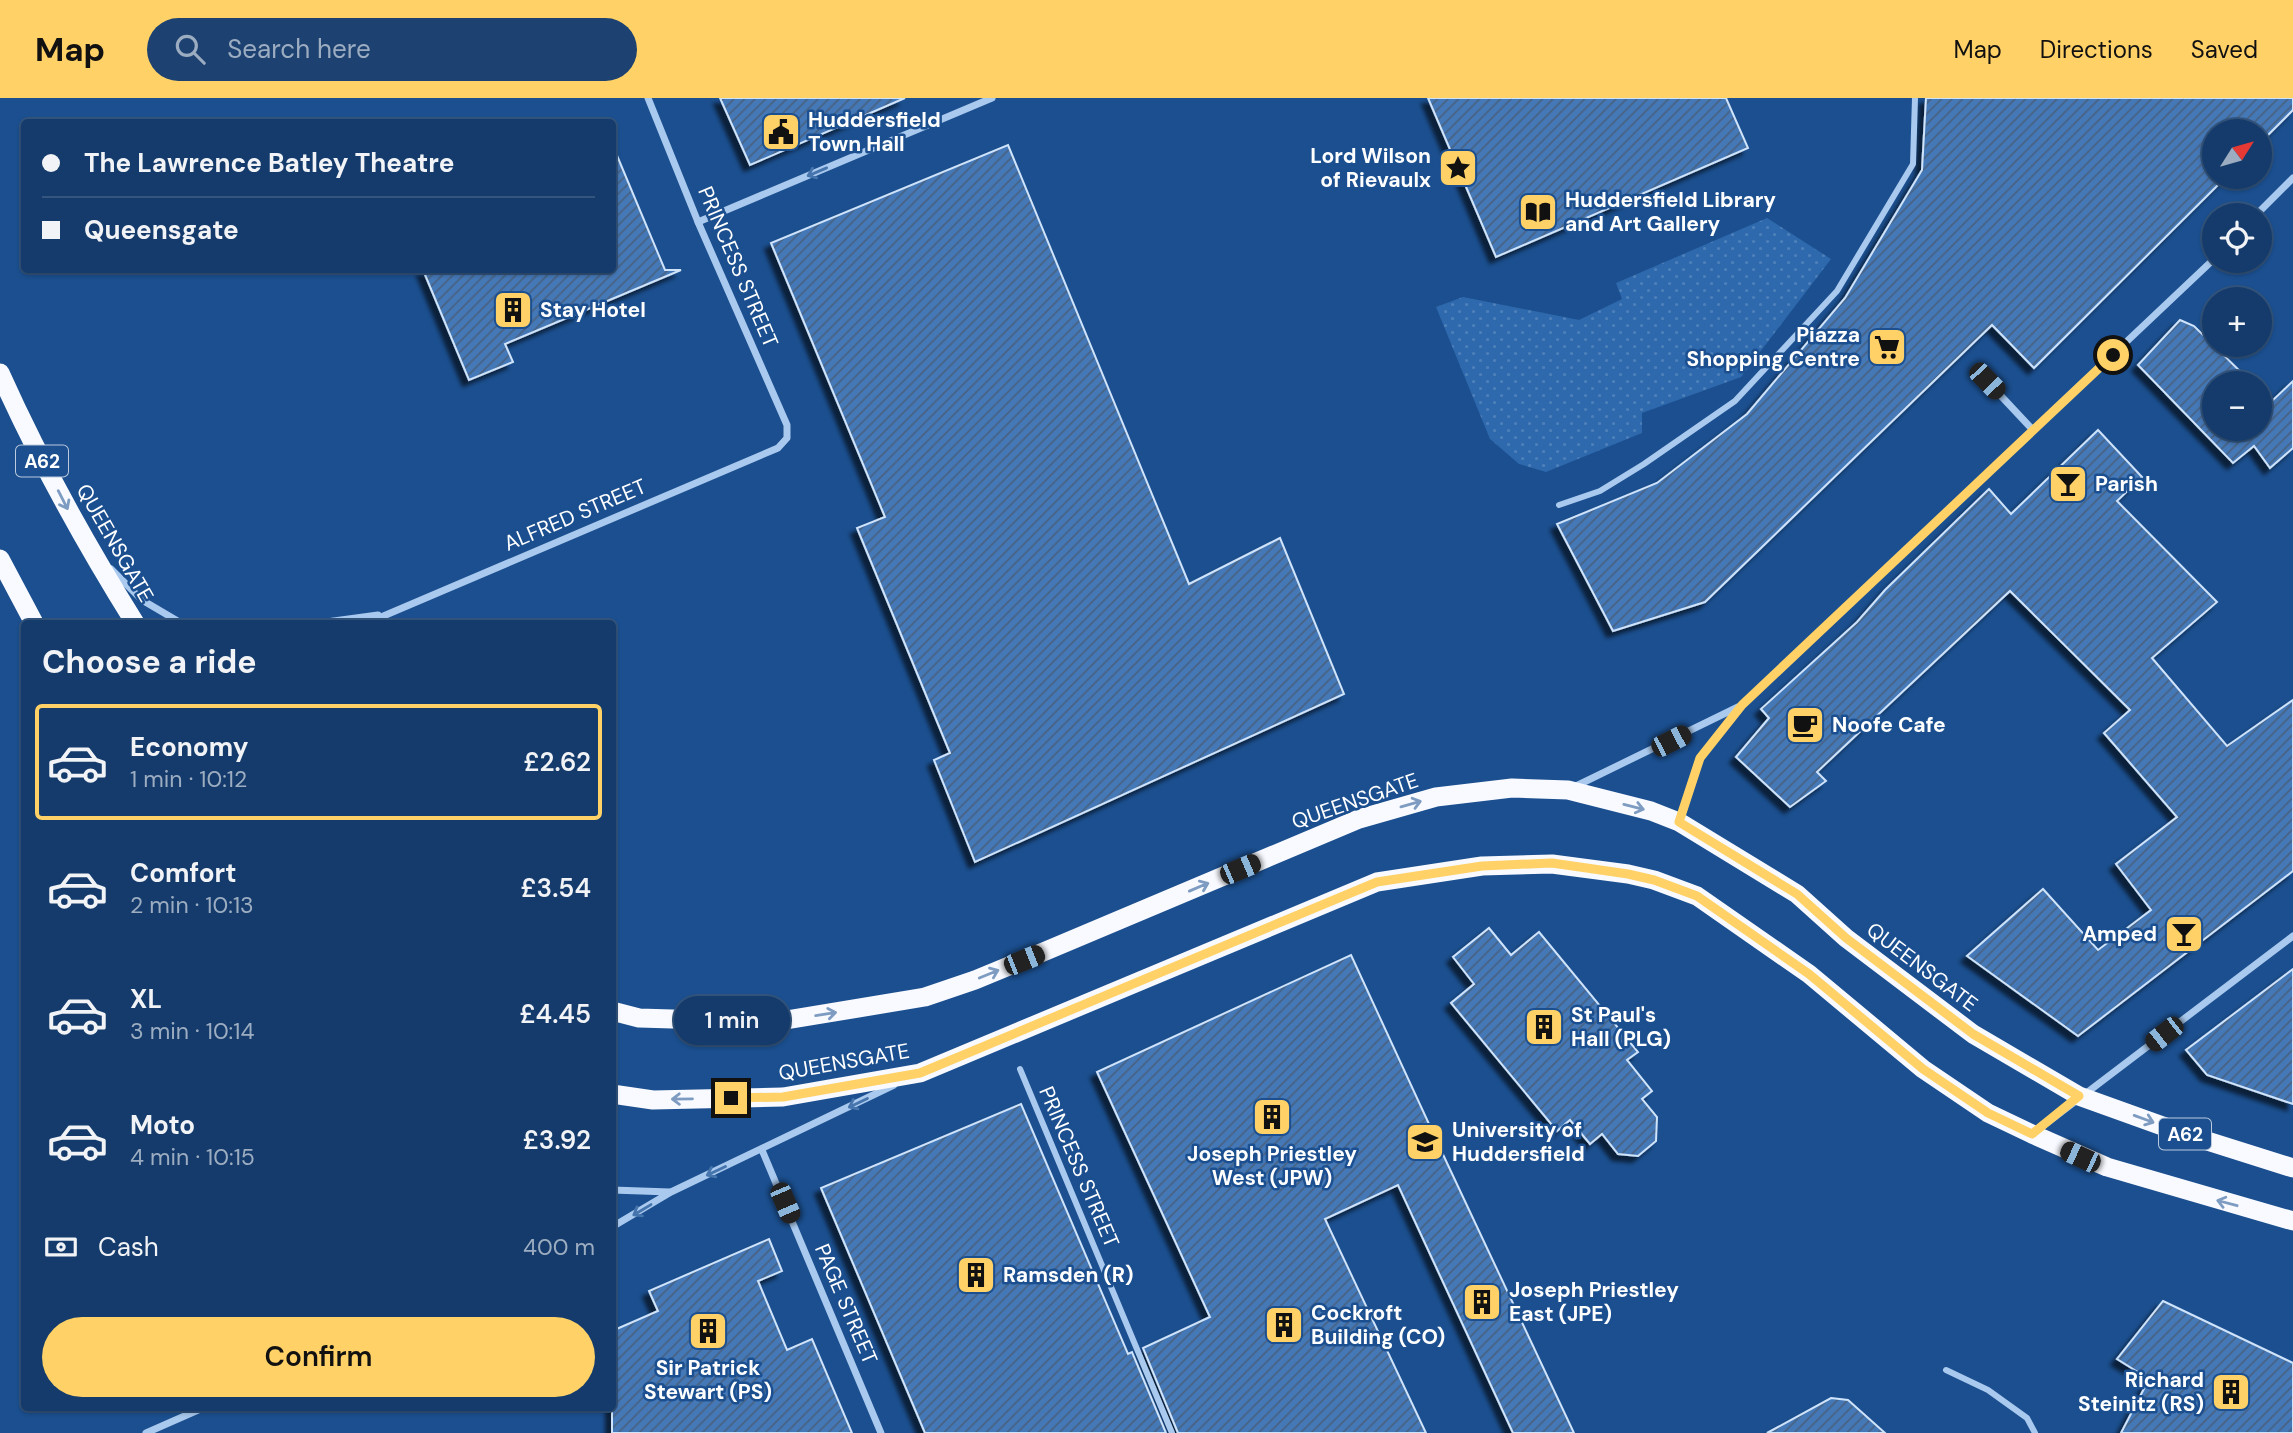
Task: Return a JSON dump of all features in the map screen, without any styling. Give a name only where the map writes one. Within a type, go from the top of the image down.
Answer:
[{"type":"highway","name":"QUEENSGATE","points":[[0,373],[18,414],[87,547],[133,620]]},
{"type":"highway","points":[[0,559],[32,620]]},
{"type":"highway","name":"QUEENSGATE","points":[[616,1012],[639,1018],[774,1022],[925,997],[975,980],[1359,819],[1436,797],[1512,788],[1568,790],[1651,811],[1679,822],[1797,894],[1846,938],[1973,1034],[2079,1096],[2182,1133],[2293,1168]]},
{"type":"highway","name":"QUEENSGATE","points":[[616,1095],[653,1100],[783,1097],[920,1073],[1377,882],[1482,866],[1552,863],[1628,874],[1654,880],[1697,896],[1809,974],[1923,1069],[1988,1113],[2107,1167],[2293,1220]]},
{"type":"street","name":"PRINCESS STREET","points":[[648,98],[698,222],[787,425],[787,438],[778,448]]},
{"type":"street","points":[[698,222],[992,98]]},
{"type":"street","points":[[1559,505],[1600,491],[1735,401],[1837,291],[1913,164],[1915,98]]},
{"type":"street","points":[[2268,203],[2293,178]]},
{"type":"street","points":[[1679,822],[1700,758],[1742,705],[2202,270]]},
{"type":"street","points":[[1987,381],[2033,430]]},
{"type":"street","name":"ALFRED STREET","points":[[373,620],[778,448]]},
{"type":"street","points":[[87,547],[142,600],[176,620]]},
{"type":"street","name":"ALFRED STREET","points":[[341,620],[385,614]]},
{"type":"street","name":"ALFRED STREET","points":[[377,620],[385,614]]},
{"type":"street","points":[[1568,790],[1742,705]]},
{"type":"street","points":[[2032,1134],[2293,936]]},
{"type":"street","name":"PRINCESS STREET","points":[[1020,1069],[1172,1433]]},
{"type":"street","points":[[616,1225],[671,1192],[920,1073]]},
{"type":"street","name":"PAGE STREET","points":[[762,1150],[881,1433]]},
{"type":"street","points":[[616,1191],[671,1192]]},
{"type":"street","points":[[1947,1370],[1989,1390],[2027,1418],[2035,1433]]},
{"type":"street","points":[[146,1433],[196,1411]]},
{"type":"shaded area","points":[[1767,218],[1831,259],[1741,377],[1642,413],[1642,433],[1546,472],[1519,464],[1490,439],[1436,307],[1463,297],[1579,320],[1622,299],[1616,283]]},
{"type":"building","name":"Huddersfield Town Hall","points":[[720,98],[905,98],[750,165]]},
{"type":"building","name":"Huddersfield Library and Art Gallery","points":[[1428,98],[1726,98],[1748,148],[1496,257]]},
{"type":"building","name":"Piazza Shopping Centre","points":[[1926,98],[2293,98],[2293,110],[2272,131],[2272,119],[2202,119],[2202,189],[2214,189],[2034,368],[1992,325],[1705,602],[1613,631],[1557,524],[1657,483],[1747,414],[1845,298],[1922,170]]},
{"type":"building","points":[[1008,145],[1189,584],[1280,538],[1344,694],[975,862],[934,760],[950,753],[857,528],[885,517],[771,243]]},
{"type":"building","name":"Stay Hotel","points":[[616,153],[665,270],[681,270],[505,344],[513,362],[469,380],[424,273],[616,273]]},
{"type":"building","points":[[2180,320],[2194,326],[2202,334],[2202,357],[2226,357],[2240,371],[2202,371],[2202,431],[2138,365]]},
{"type":"building","points":[[2293,381],[2293,448],[2270,468],[2254,446],[2233,463],[2212,441],[2272,441],[2272,401]]},
{"type":"building","points":[[2098,430],[2142,477],[2117,501],[2217,602],[2152,658],[2227,746],[2293,700],[2293,871],[2078,1036],[1967,956],[2043,889],[2098,950],[2151,910],[2116,864],[2177,817],[2104,733],[2130,710],[2010,591],[1817,772],[1826,781],[1790,807],[1736,757],[1769,718],[1761,709],[1857,622],[1885,590],[1989,489],[2011,514]]},
{"type":"building","name":"St Paul's Hall (PLG)","points":[[1489,928],[1511,955],[1539,932],[1638,1052],[1627,1060],[1652,1091],[1642,1099],[1657,1117],[1656,1141],[1638,1156],[1618,1154],[1602,1134],[1590,1144],[1570,1120],[1557,1131],[1451,1003],[1474,984],[1453,957]]},
{"type":"building","points":[[1351,955],[1574,1433],[1513,1433],[1398,1185],[1325,1219],[1426,1433],[1178,1433],[1143,1348],[1210,1317],[1097,1072]]},
{"type":"building","points":[[2293,969],[2293,1104],[2207,1075],[2186,1050]]},
{"type":"building","name":"Ramsden (R)","points":[[1021,1104],[1128,1354],[1132,1352],[1166,1433],[925,1433],[821,1188]]},
{"type":"building","name":"Sir Patrick Stewart (PS)","points":[[769,1239],[782,1271],[758,1281],[787,1350],[812,1339],[852,1433],[612,1433],[612,1411],[616,1411],[616,1329],[658,1311],[649,1291]]},
{"type":"building","name":"Richard Steinitz (RS)","points":[[2163,1301],[2293,1363],[2293,1433],[2121,1433],[2149,1379],[2117,1359]]},
{"type":"building","points":[[1831,1398],[1848,1400],[1885,1433],[1767,1433]]},
{"type":"place","name":"Huddersfield Town Hall","points":[[781,132]]},
{"type":"place","name":"Lord Wilson of Rievaulx","points":[[1458,168]]},
{"type":"place","name":"Huddersfield Library and Art Gallery","points":[[1538,212]]},
{"type":"place","name":"Stay Hotel","points":[[513,310]]},
{"type":"place","name":"Piazza Shopping Centre","points":[[1887,347]]},
{"type":"place","name":"Parish","points":[[2068,484]]},
{"type":"place","name":"Noofe Cafe","points":[[1805,725]]},
{"type":"place","name":"Amped","points":[[2184,934]]},
{"type":"place","name":"St Paul's Hall (PLG)","points":[[1544,1027]]},
{"type":"place","name":"Joseph Priestley West (JPW)","points":[[1272,1117]]},
{"type":"place","name":"University of Huddersfield","points":[[1425,1142]]},
{"type":"place","name":"Ramsden (R)","points":[[976,1275]]},
{"type":"place","name":"Joseph Priestley East (JPE)","points":[[1482,1302]]},
{"type":"place","name":"Cockroft Building (CO)","points":[[1284,1325]]},
{"type":"place","name":"Sir Patrick Stewart (PS)","points":[[708,1331]]},
{"type":"place","name":"Richard Steinitz (RS)","points":[[2231,1392]]},
{"type":"route","points":[[731,1098],[783,1097],[920,1073],[1377,882],[1482,866],[1552,863],[1628,874],[1654,880],[1697,896],[1809,974],[1923,1069],[1988,1113],[2032,1134],[2079,1096],[1973,1034],[1846,938],[1797,894],[1679,822],[1700,758],[1742,705],[2113,355]]}]
